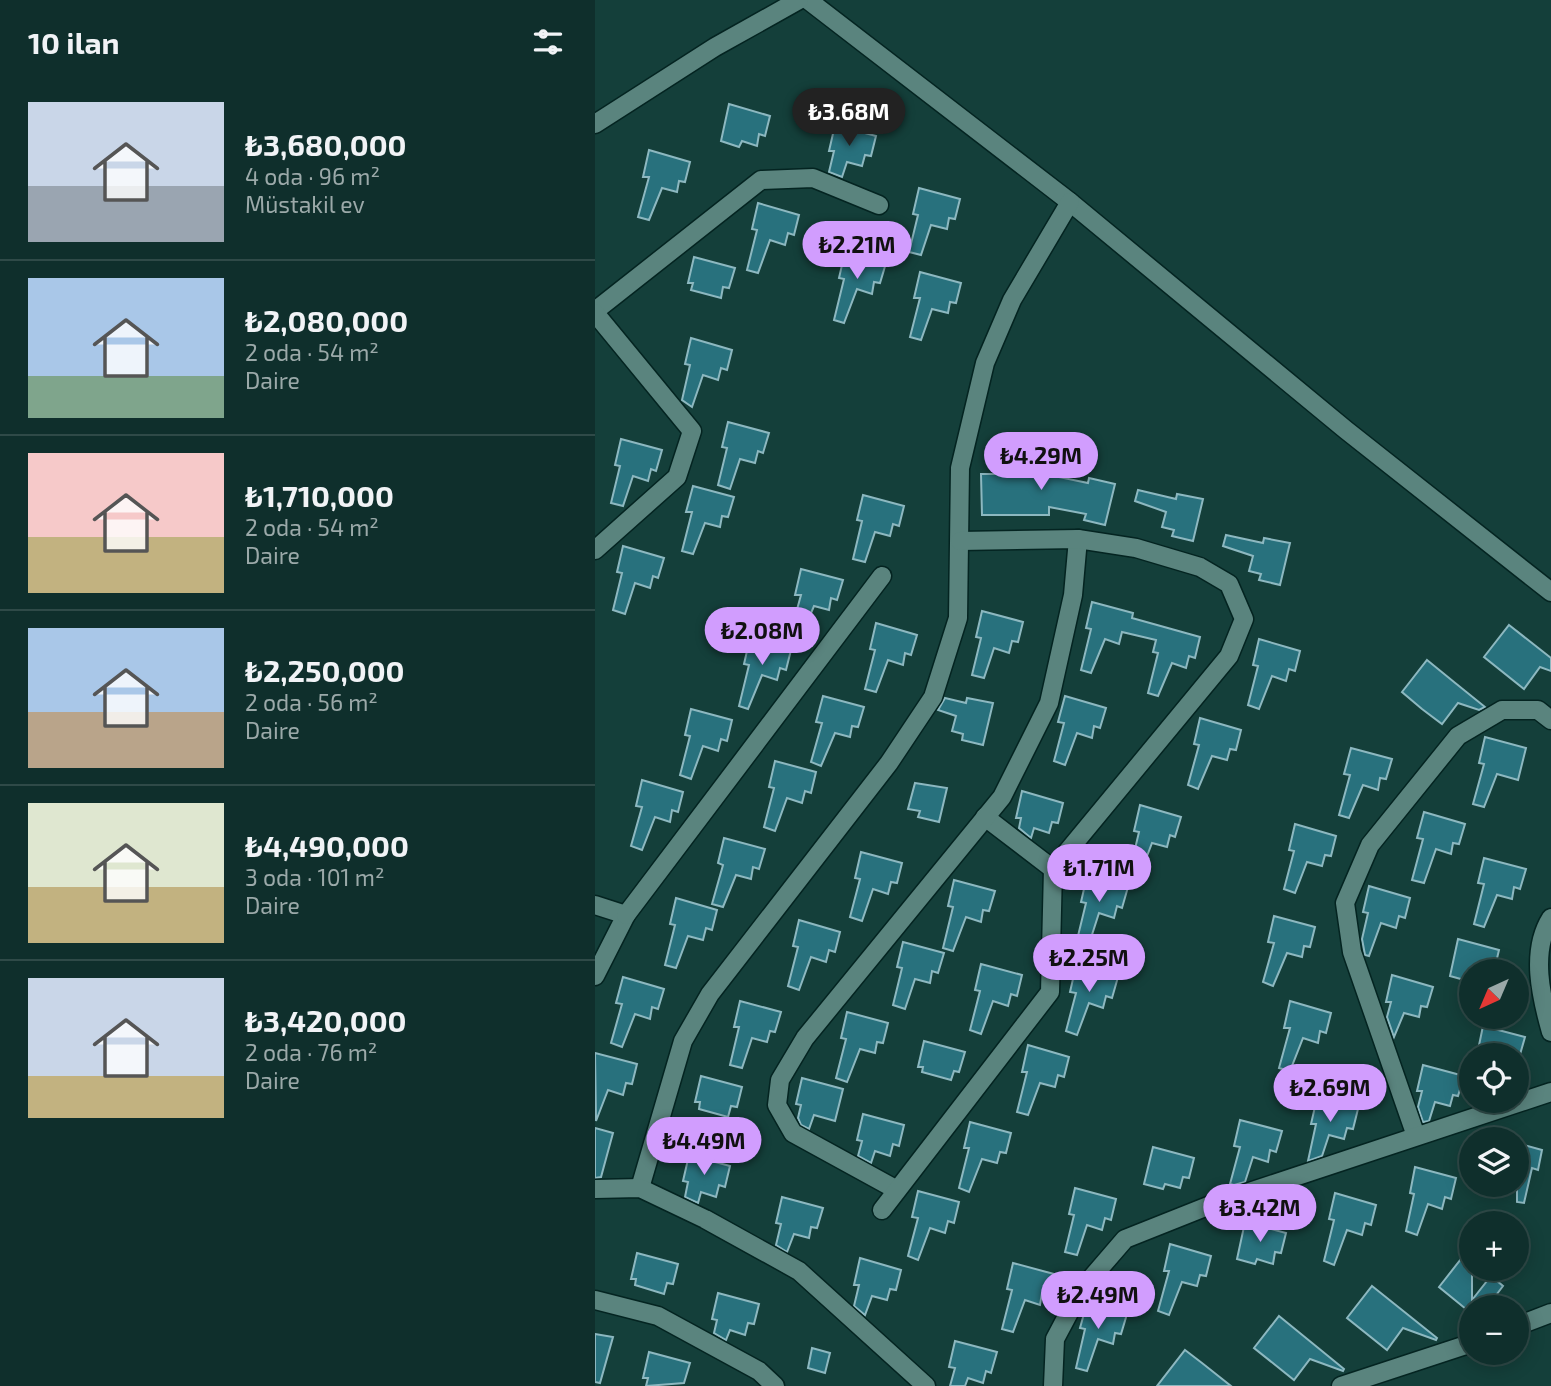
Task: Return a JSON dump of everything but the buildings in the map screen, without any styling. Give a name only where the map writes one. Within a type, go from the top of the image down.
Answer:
[{"type":"street","points":[[595,124],[715,47],[799,0]]},
{"type":"street","points":[[808,0],[1070,202],[1346,430],[1551,592]]},
{"type":"street","points":[[595,550],[677,477],[692,431],[595,312],[761,180],[813,178],[879,205]]},
{"type":"street","points":[[641,1188],[683,1041],[710,994],[889,763],[933,697],[958,618],[960,468],[985,362],[1012,300],[1070,202]]},
{"type":"street","points":[[882,1210],[1050,992],[1053,869],[1229,656],[1244,619],[1229,584],[1200,567],[1136,548],[1079,539],[960,541]]},
{"type":"street","points":[[897,1190],[793,1133],[777,1105],[780,1080],[806,1038],[1002,797],[1049,703],[1073,595],[1079,539]]},
{"type":"street","points":[[595,975],[626,915],[882,576]]},
{"type":"street","points":[[1416,1136],[1352,952],[1345,903],[1370,845],[1458,736],[1502,710],[1538,710],[1551,720]]},
{"type":"street","points":[[985,817],[1053,869]]},
{"type":"street","points":[[595,905],[626,915]]},
{"type":"street","points":[[1551,918],[1540,934],[1540,995],[1551,1032]]},
{"type":"street","points":[[1053,1386],[1055,1339],[1081,1290],[1125,1239],[1213,1204],[1551,1092]]},
{"type":"street","points":[[595,1189],[641,1188],[705,1219],[799,1271],[926,1386]]},
{"type":"street","points":[[595,1300],[658,1316],[759,1371],[775,1386]]},
{"type":"street","points":[[1529,1321],[1551,1313]]},
{"type":"street","points":[[1341,1386],[1459,1346]]}]
